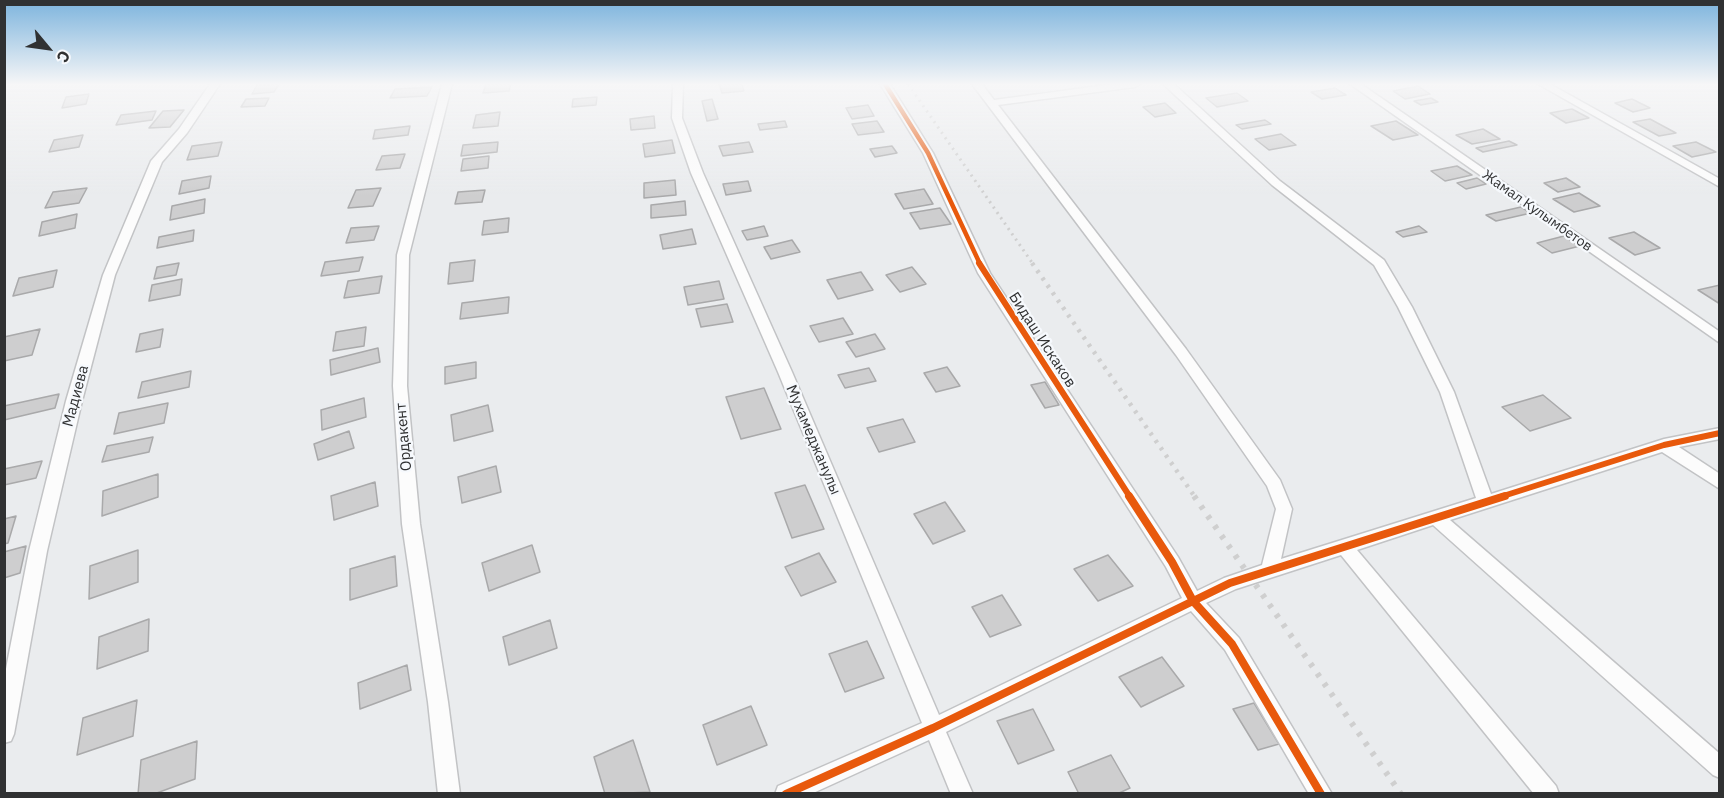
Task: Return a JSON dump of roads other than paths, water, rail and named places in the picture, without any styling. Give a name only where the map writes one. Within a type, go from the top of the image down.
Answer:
[{"type":"street","name":"Мадиева","points":[[4,734],[38,551],[74,401],[109,275],[157,161],[190,121]]},
{"type":"street","name":"Ордакент","points":[[437,121],[403,255],[400,386],[411,524],[438,702],[449,794]]},
{"type":"street","name":"Мухамеджанулы","points":[[679,121],[698,173],[785,372],[962,794]]},
{"type":"street","name":"Бидаш Искаков","points":[[908,121],[928,153],[984,273],[1172,562],[1193,601],[1232,644],[1321,794]]},
{"type":"street","points":[[1006,121],[1181,352],[1274,484],[1284,509],[1270,570]]},
{"type":"street","points":[[1209,121],[1276,183],[1379,263],[1406,307],[1446,392],[1485,501]]},
{"type":"street","name":"Жамал Кулымбетов","points":[[1408,121],[1719,339]]},
{"type":"street","points":[[1609,121],[1719,184]]},
{"type":"street","points":[[786,794],[933,728],[1230,583],[1664,445],[1719,433]]},
{"type":"street","points":[[1664,445],[1719,483]]},
{"type":"street","points":[[1435,517],[1719,768]]},
{"type":"street","points":[[1344,546],[1548,794]]},
{"type":"railway","points":[[934,121],[1033,264]]},
{"type":"railway","points":[[1032,263],[1195,497]]},
{"type":"railway","points":[[1194,496],[1401,794]]}]
